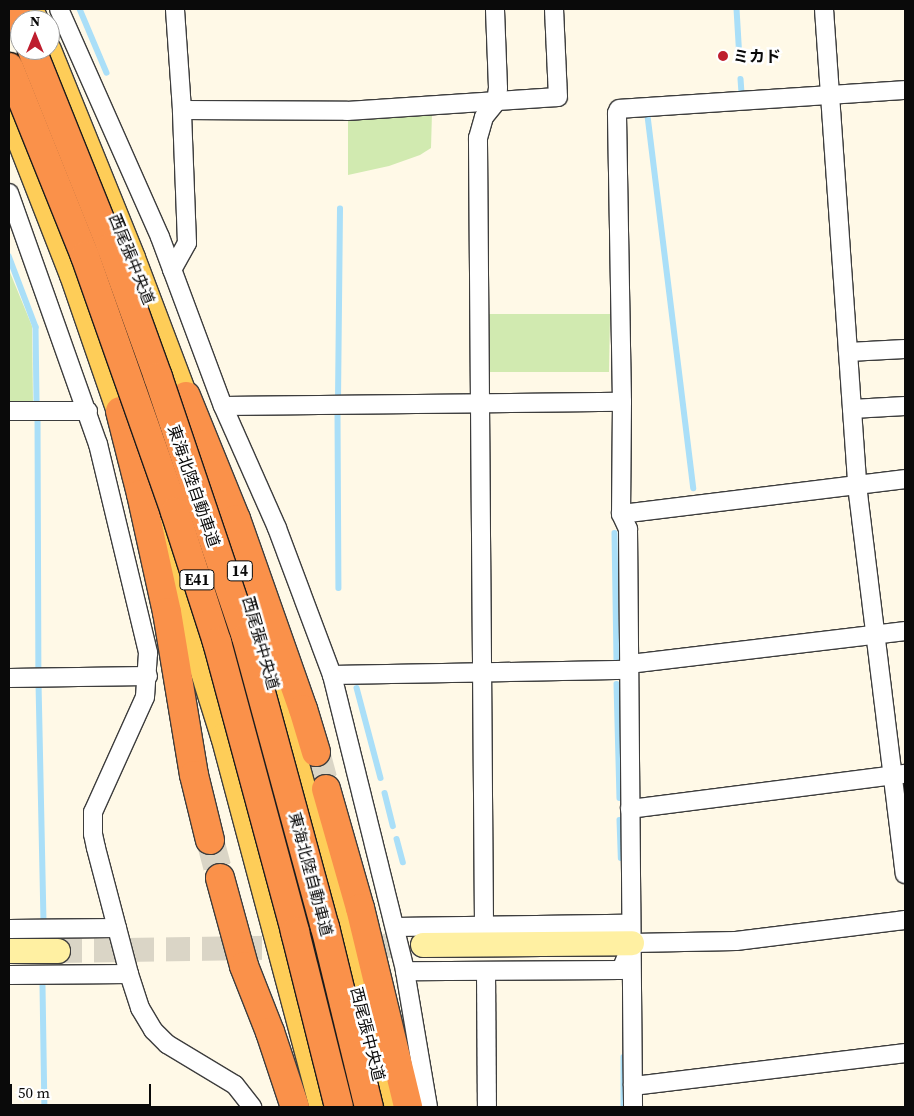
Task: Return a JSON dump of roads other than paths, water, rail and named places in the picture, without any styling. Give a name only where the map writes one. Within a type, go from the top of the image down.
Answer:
[{"type":"highway","name":"東海北陸自動車道","points":[[36,60],[111,247],[158,377],[246,637],[325,927],[370,1107]]},
{"type":"highway","name":"東海北陸自動車道","points":[[9,67],[86,256],[172,503],[217,642],[295,932],[339,1107]]},
{"type":"highway","points":[[186,396],[239,527],[300,700],[316,752]]},
{"type":"highway","points":[[120,412],[141,494],[167,612],[194,775],[210,840]]},
{"type":"highway","points":[[326,789],[360,908],[408,1107]]},
{"type":"highway","points":[[220,878],[241,957],[270,1032],[295,1107]]},
{"type":"main road","name":"西尾張中央道","points":[[52,60],[186,396],[285,727],[355,978],[386,1107]]},
{"type":"main road","points":[[9,111],[73,275],[120,412],[224,736],[324,1107]]},
{"type":"street","points":[[59,9],[135,179],[172,270],[223,406],[277,528],[332,675],[405,971],[428,1107]]},
{"type":"street","points":[[172,270],[187,243],[182,110],[175,9]]},
{"type":"street","points":[[484,924],[478,138],[484,116],[496,102],[498,88],[494,9]]},
{"type":"street","points":[[182,110],[347,111],[558,97],[554,9]]},
{"type":"street","points":[[824,9],[857,485],[876,634],[899,775],[905,874]]},
{"type":"street","points":[[633,1107],[628,529],[621,514],[622,402],[617,113],[619,109],[905,90]]},
{"type":"street","points":[[9,193],[88,412],[128,566],[148,653],[148,676],[145,697],[93,812],[93,834],[96,848],[129,974],[140,1008],[153,1030],[167,1044],[235,1085],[245,1104]]},
{"type":"street","points":[[848,352],[905,349]]},
{"type":"street","points":[[223,406],[622,402]]},
{"type":"street","points":[[852,409],[905,406]]},
{"type":"street","points":[[9,411],[88,412]]},
{"type":"street","points":[[621,514],[905,479]]},
{"type":"street","points":[[332,675],[629,667],[905,631]]},
{"type":"street","points":[[9,678],[148,676]]},
{"type":"street","points":[[630,809],[899,775]]},
{"type":"street","points":[[422,945],[736,941],[905,920]]},
{"type":"street","points":[[394,927],[484,924],[624,924],[632,943],[621,970],[405,971]]},
{"type":"street","points":[[9,929],[117,928]]},
{"type":"street","points":[[9,950],[58,951]]},
{"type":"street","points":[[486,971],[487,1107]]},
{"type":"street","points":[[9,975],[129,974]]},
{"type":"street","points":[[633,1086],[905,1053]]},
{"type":"waterway","points":[[80,9],[107,73]]},
{"type":"waterway","points":[[737,9],[740,60]]},
{"type":"waterway","points":[[741,79],[742,94]]},
{"type":"waterway","points":[[648,116],[694,488]]},
{"type":"waterway","points":[[338,400],[340,209]]},
{"type":"waterway","points":[[9,256],[36,327],[37,401]]},
{"type":"waterway","points":[[338,413],[339,588]]},
{"type":"waterway","points":[[38,415],[39,671]]},
{"type":"waterway","points":[[615,533],[617,665]]},
{"type":"waterway","points":[[39,683],[44,922]]},
{"type":"waterway","points":[[617,684],[620,798]]},
{"type":"waterway","points":[[357,688],[381,778]]},
{"type":"waterway","points":[[385,793],[393,826]]},
{"type":"waterway","points":[[620,820],[621,858]]},
{"type":"waterway","points":[[397,839],[403,862]]},
{"type":"waterway","points":[[43,986],[45,1107]]},
{"type":"waterway","points":[[624,1057],[624,1107]]},
{"type":"tunnel","points":[[316,752],[326,789]]},
{"type":"tunnel","points":[[210,840],[220,878]]},
{"type":"tunnel","points":[[58,951],[423,945]]},
{"type":"place","name":"ミカド","points":[[723,56]]}]
